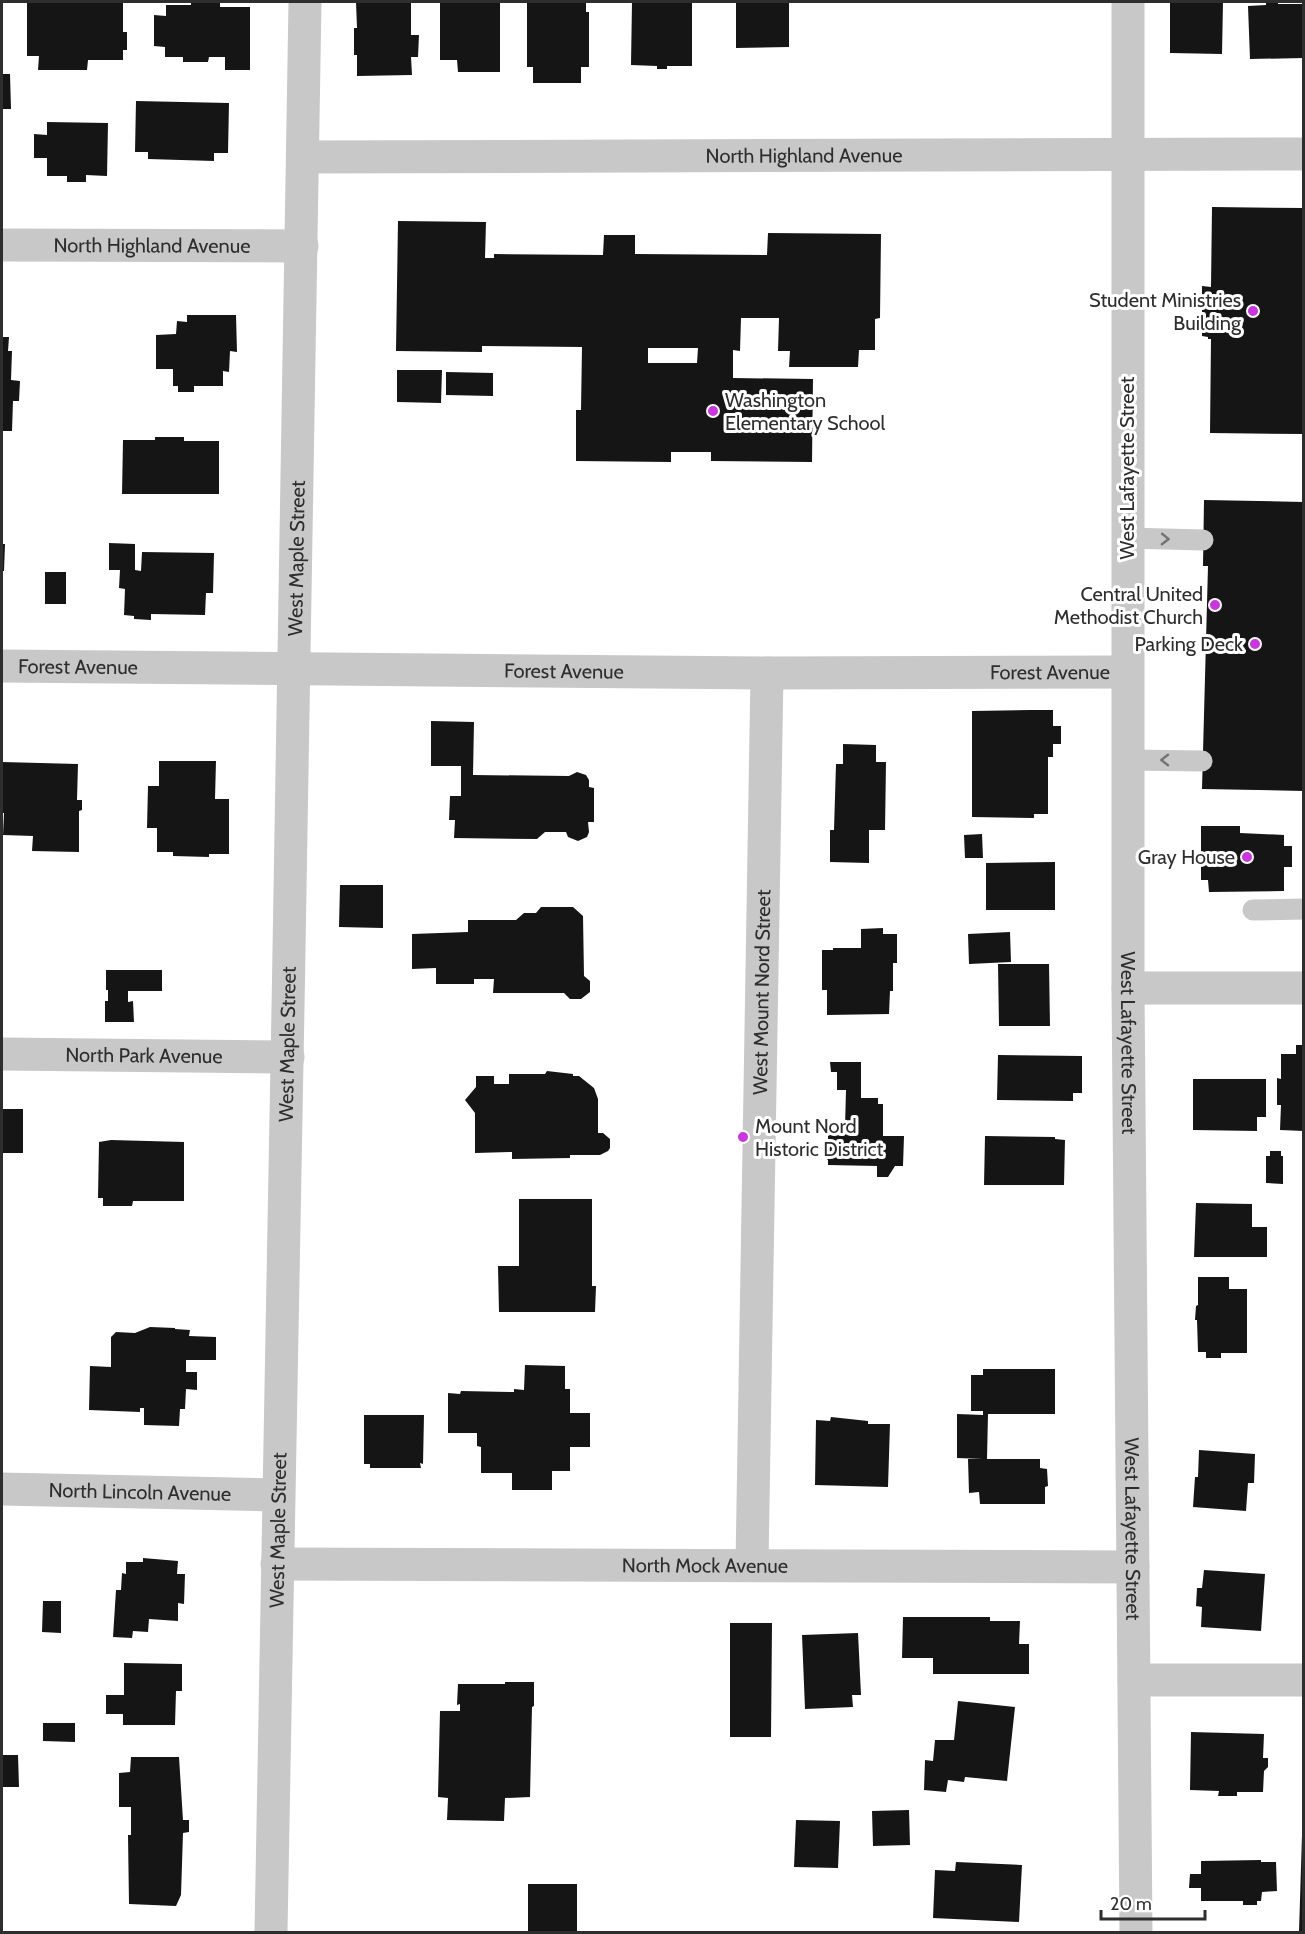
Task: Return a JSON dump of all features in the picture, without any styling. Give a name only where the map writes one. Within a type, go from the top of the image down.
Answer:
[{"type":"street","name":"West Maple Street","points":[[271,1932],[296,669],[305,2]]},
{"type":"street","name":"West Lafayette Street","points":[[1128,2],[1128,988],[1136,1932]]},
{"type":"street","name":"North Highland Avenue","points":[[303,157],[1304,154]]},
{"type":"street","name":"North Highland Avenue","points":[[2,245],[302,246]]},
{"type":"street","name":"Forest Avenue","points":[[2,666],[767,673],[1127,672]]},
{"type":"street","name":"West Mount Nord Street","points":[[752,1564],[767,673]]},
{"type":"street","points":[[1128,988],[1304,988]]},
{"type":"street","name":"North Park Avenue","points":[[2,1054],[288,1057]]},
{"type":"street","name":"North Lincoln Avenue","points":[[2,1489],[278,1495]]},
{"type":"street","name":"North Mock Avenue","points":[[277,1564],[1133,1567]]},
{"type":"street","points":[[1134,1680],[1304,1680]]},
{"type":"lane","points":[[1127,538],[1203,540]]},
{"type":"lane","points":[[1128,760],[1202,760]]},
{"type":"lane","points":[[1253,910],[1304,909]]},
{"type":"building","points":[[27,2],[123,2],[123,32],[127,32],[127,50],[123,50],[123,60],[88,60],[87,70],[38,70],[39,56],[27,56]]},
{"type":"building","points":[[191,2],[220,2],[220,7],[250,7],[250,70],[225,70],[225,57],[209,57],[208,62],[183,62],[183,57],[165,57],[165,47],[154,46],[154,15],[166,16],[166,5],[191,5]]},
{"type":"building","points":[[356,2],[411,2],[411,35],[419,35],[418,57],[411,57],[412,75],[357,76],[357,55],[354,55],[354,28],[357,28]]},
{"type":"building","points":[[440,2],[500,2],[500,72],[458,72],[457,60],[440,60]]},
{"type":"building","points":[[527,2],[586,2],[586,12],[589,12],[589,67],[581,67],[581,83],[533,83],[533,67],[527,67]]},
{"type":"building","points":[[632,2],[692,2],[692,66],[667,66],[667,69],[657,69],[657,66],[631,65]]},
{"type":"building","points":[[736,2],[789,2],[789,47],[736,48]]},
{"type":"building","points":[[1170,2],[1223,2],[1222,54],[1170,53]]},
{"type":"building","points":[[1266,2],[1304,4],[1304,58],[1250,59],[1248,6],[1266,5]]},
{"type":"building","points":[[2,74],[10,74],[11,109],[2,109]]},
{"type":"building","points":[[136,101],[229,103],[228,153],[214,153],[214,161],[148,159],[148,152],[135,152]]},
{"type":"building","points":[[47,122],[108,123],[107,176],[86,175],[86,182],[67,182],[67,176],[47,176],[47,158],[34,158],[34,134],[47,135]]},
{"type":"building","name":"Student Ministries Building","points":[[1212,207],[1304,208],[1304,434],[1210,433],[1211,339],[1202,336],[1202,286],[1211,287]]},
{"type":"building","points":[[398,221],[486,222],[485,258],[494,258],[494,254],[603,255],[604,235],[635,235],[635,254],[767,255],[768,233],[881,234],[880,318],[875,319],[875,350],[859,350],[858,367],[789,367],[790,351],[778,351],[779,318],[741,318],[740,351],[733,350],[733,378],[813,379],[812,462],[711,461],[711,452],[671,452],[671,462],[576,461],[576,410],[581,410],[582,347],[482,346],[482,352],[396,351]],"holes":[[[648,348],[698,348],[697,363],[648,363]]]},
{"type":"building","points":[[187,315],[236,315],[237,352],[230,351],[229,372],[223,371],[223,386],[194,386],[194,392],[178,392],[178,386],[173,386],[173,369],[156,369],[156,335],[176,334],[177,321],[187,322]]},
{"type":"building","points":[[2,337],[9,337],[8,351],[12,351],[11,380],[20,381],[19,401],[13,401],[12,431],[2,431]]},
{"type":"building","points":[[397,370],[442,370],[441,403],[397,402]]},
{"type":"building","points":[[446,372],[493,373],[493,396],[446,395]]},
{"type":"building","points":[[155,437],[184,437],[184,441],[219,441],[219,494],[122,494],[123,440],[155,440]]},
{"type":"building","name":"Parking Deck","points":[[1204,500],[1304,502],[1304,791],[1202,789],[1208,566],[1203,566]]},
{"type":"building","points":[[109,543],[135,544],[135,570],[141,571],[142,552],[214,553],[213,593],[206,593],[205,615],[151,614],[151,620],[134,619],[134,616],[124,615],[125,589],[119,588],[120,570],[109,570]]},
{"type":"building","points":[[2,544],[5,544],[4,571],[2,571]]},
{"type":"building","points":[[45,572],[66,572],[66,604],[45,604]]},
{"type":"building","points":[[1053,710],[1053,726],[1061,726],[1061,744],[1053,744],[1053,757],[1048,757],[1048,814],[1034,814],[1034,818],[972,817],[972,711]]},
{"type":"building","points":[[431,721],[474,722],[473,775],[569,776],[577,772],[586,775],[589,787],[594,788],[594,822],[588,822],[587,837],[578,841],[568,837],[566,832],[545,832],[537,839],[454,838],[455,820],[449,820],[450,796],[461,796],[461,766],[431,766]]},
{"type":"building","points":[[843,744],[876,745],[876,762],[886,762],[885,830],[869,830],[869,863],[830,862],[830,830],[834,830],[836,764],[843,764]]},
{"type":"building","points":[[159,761],[216,761],[215,799],[229,799],[229,854],[209,854],[209,857],[173,856],[173,852],[157,852],[157,828],[147,828],[148,786],[159,786]]},
{"type":"building","points":[[2,762],[78,764],[77,800],[82,800],[82,810],[79,811],[79,852],[32,851],[33,836],[3,835]]},
{"type":"building","name":"Gray House","points":[[1201,826],[1240,826],[1240,833],[1284,835],[1284,846],[1292,846],[1292,867],[1284,867],[1284,891],[1209,892],[1208,880],[1201,880]]},
{"type":"building","points":[[982,834],[983,858],[965,858],[964,835]]},
{"type":"building","points":[[1055,862],[1055,910],[986,910],[986,863]]},
{"type":"building","points":[[340,885],[383,885],[383,928],[339,927]]},
{"type":"building","points":[[541,907],[573,907],[583,916],[584,976],[590,981],[590,992],[581,999],[570,999],[564,993],[493,993],[494,979],[474,979],[474,984],[436,984],[436,968],[412,969],[412,934],[468,932],[468,920],[516,920],[524,913],[536,913]]},
{"type":"building","points":[[883,928],[883,934],[897,934],[897,963],[893,963],[893,991],[890,991],[889,1014],[827,1015],[827,990],[822,990],[822,950],[861,948],[861,929]]},
{"type":"building","points":[[1010,932],[1011,962],[969,964],[968,934]]},
{"type":"building","points":[[998,964],[1049,964],[1050,1026],[999,1026]]},
{"type":"building","points":[[106,970],[162,970],[162,991],[128,991],[128,1002],[133,1001],[134,1022],[105,1022],[105,1001],[108,1001]]},
{"type":"building","points":[[1296,1045],[1304,1045],[1304,1131],[1280,1130],[1281,1105],[1277,1105],[1277,1078],[1281,1079],[1281,1054],[1296,1054]]},
{"type":"building","points":[[998,1055],[1082,1056],[1082,1093],[1073,1093],[1073,1101],[997,1100]]},
{"type":"building","points":[[830,1062],[861,1062],[861,1098],[878,1098],[878,1104],[883,1104],[883,1136],[904,1136],[903,1166],[895,1166],[888,1177],[877,1177],[877,1166],[828,1165],[828,1160],[823,1156],[824,1147],[828,1143],[828,1127],[845,1127],[846,1090],[837,1090],[837,1072],[831,1072]]},
{"type":"building","points":[[547,1071],[579,1076],[594,1088],[598,1099],[598,1133],[603,1133],[610,1139],[608,1151],[600,1155],[570,1155],[570,1158],[512,1159],[512,1152],[475,1153],[475,1113],[465,1100],[476,1087],[476,1076],[494,1076],[494,1084],[509,1084],[509,1074],[545,1074]]},
{"type":"building","points":[[1193,1079],[1266,1079],[1266,1117],[1257,1117],[1257,1131],[1193,1130]]},
{"type":"building","points":[[2,1109],[23,1109],[23,1153],[2,1153]]},
{"type":"building","points":[[985,1136],[1055,1137],[1055,1139],[1065,1140],[1064,1185],[984,1185]]},
{"type":"building","points":[[111,1140],[184,1142],[184,1201],[133,1201],[132,1206],[103,1206],[103,1198],[98,1198],[99,1142]]},
{"type":"building","points":[[1270,1151],[1281,1151],[1281,1156],[1283,1156],[1283,1184],[1266,1183],[1266,1156],[1270,1156]]},
{"type":"building","points":[[519,1199],[592,1199],[592,1286],[596,1286],[595,1312],[499,1312],[498,1266],[519,1266]]},
{"type":"building","points":[[1196,1203],[1252,1204],[1252,1227],[1267,1227],[1267,1257],[1194,1257]]},
{"type":"building","points":[[1198,1277],[1229,1277],[1229,1289],[1247,1289],[1247,1353],[1221,1353],[1221,1358],[1206,1358],[1206,1352],[1198,1352],[1197,1320],[1195,1320],[1198,1305]]},
{"type":"building","points":[[150,1327],[190,1330],[189,1336],[216,1337],[216,1360],[186,1360],[186,1372],[197,1372],[197,1390],[186,1389],[185,1409],[180,1409],[179,1426],[144,1425],[144,1408],[140,1408],[140,1412],[89,1410],[90,1366],[111,1367],[111,1337],[116,1332],[135,1333]]},
{"type":"building","points":[[525,1365],[565,1366],[565,1389],[570,1389],[570,1413],[590,1413],[590,1447],[570,1447],[570,1471],[552,1471],[552,1490],[512,1490],[512,1473],[481,1473],[481,1447],[477,1446],[477,1433],[448,1433],[448,1393],[524,1390]]},
{"type":"building","points":[[983,1369],[1055,1369],[1055,1414],[988,1414],[987,1459],[1040,1459],[1040,1468],[1047,1469],[1048,1486],[1045,1487],[1045,1504],[980,1504],[979,1492],[969,1493],[968,1459],[983,1459],[957,1458],[957,1414],[983,1415],[983,1411],[971,1411],[971,1375],[983,1375]]},
{"type":"building","points":[[364,1415],[424,1415],[421,1468],[370,1468],[370,1464],[364,1464]]},
{"type":"building","points":[[831,1417],[868,1421],[868,1424],[890,1424],[888,1487],[815,1485],[816,1420],[830,1421]]},
{"type":"building","points":[[1199,1450],[1255,1454],[1254,1483],[1248,1483],[1246,1511],[1193,1507],[1195,1477],[1198,1477]]},
{"type":"building","points":[[143,1558],[178,1561],[177,1574],[185,1574],[184,1604],[178,1603],[178,1621],[149,1619],[148,1632],[133,1631],[132,1638],[113,1637],[116,1590],[121,1590],[122,1573],[126,1574],[126,1562],[143,1562]]},
{"type":"building","points":[[1204,1570],[1265,1574],[1261,1631],[1201,1627],[1202,1607],[1196,1606],[1197,1588],[1202,1588]]},
{"type":"building","points":[[43,1601],[61,1601],[61,1633],[42,1632]]},
{"type":"building","points":[[903,1617],[990,1617],[990,1621],[1020,1621],[1019,1644],[1029,1644],[1029,1674],[933,1674],[933,1658],[902,1658]]},
{"type":"building","points":[[730,1623],[772,1623],[771,1737],[730,1737]]},
{"type":"building","points":[[858,1633],[861,1695],[852,1695],[853,1707],[805,1709],[802,1635]]},
{"type":"building","points":[[124,1663],[182,1664],[182,1691],[176,1691],[175,1725],[123,1725],[123,1714],[106,1714],[106,1695],[124,1695]]},
{"type":"building","points":[[505,1682],[534,1682],[530,1797],[505,1798],[504,1821],[447,1820],[448,1798],[438,1797],[440,1711],[460,1711],[460,1704],[457,1705],[458,1684],[505,1684]]},
{"type":"building","points":[[958,1701],[1015,1707],[1007,1781],[965,1777],[964,1782],[948,1780],[946,1792],[924,1790],[925,1760],[933,1761],[935,1740],[954,1740]]},
{"type":"building","points":[[43,1723],[75,1723],[75,1742],[43,1741]]},
{"type":"building","points":[[1191,1732],[1264,1734],[1263,1758],[1268,1758],[1268,1767],[1264,1771],[1263,1792],[1237,1792],[1237,1796],[1218,1796],[1219,1791],[1190,1790]]},
{"type":"building","points":[[2,1755],[18,1755],[19,1787],[2,1787]]},
{"type":"building","points":[[131,1757],[179,1757],[183,1820],[189,1820],[189,1832],[183,1833],[181,1895],[176,1906],[129,1904],[128,1835],[131,1835],[131,1807],[119,1807],[119,1773],[130,1772]]},
{"type":"building","points":[[909,1810],[910,1845],[873,1846],[872,1811]]},
{"type":"building","points":[[796,1820],[840,1821],[838,1868],[794,1867]]},
{"type":"building","points":[[1302,1835],[1304,1835],[1304,1932],[1299,1932]]},
{"type":"building","points":[[1261,1860],[1261,1862],[1276,1862],[1277,1891],[1262,1892],[1261,1901],[1257,1901],[1257,1905],[1243,1905],[1243,1901],[1201,1901],[1201,1888],[1189,1888],[1190,1874],[1201,1874],[1201,1861]]},
{"type":"building","points":[[956,1862],[1022,1865],[1019,1922],[933,1918],[935,1870],[955,1871]]},
{"type":"building","points":[[528,1884],[577,1884],[577,1932],[528,1932]]},
{"type":"place","name":"Student Ministries Building","points":[[1253,311]]},
{"type":"place","name":"Washington Elementary School","points":[[713,411]]},
{"type":"place","name":"Central United Methodist Church","points":[[1215,605]]},
{"type":"place","name":"Parking Deck","points":[[1255,644]]},
{"type":"place","name":"Gray House","points":[[1247,857]]},
{"type":"place","name":"Mount Nord Historic District","points":[[743,1137]]}]
